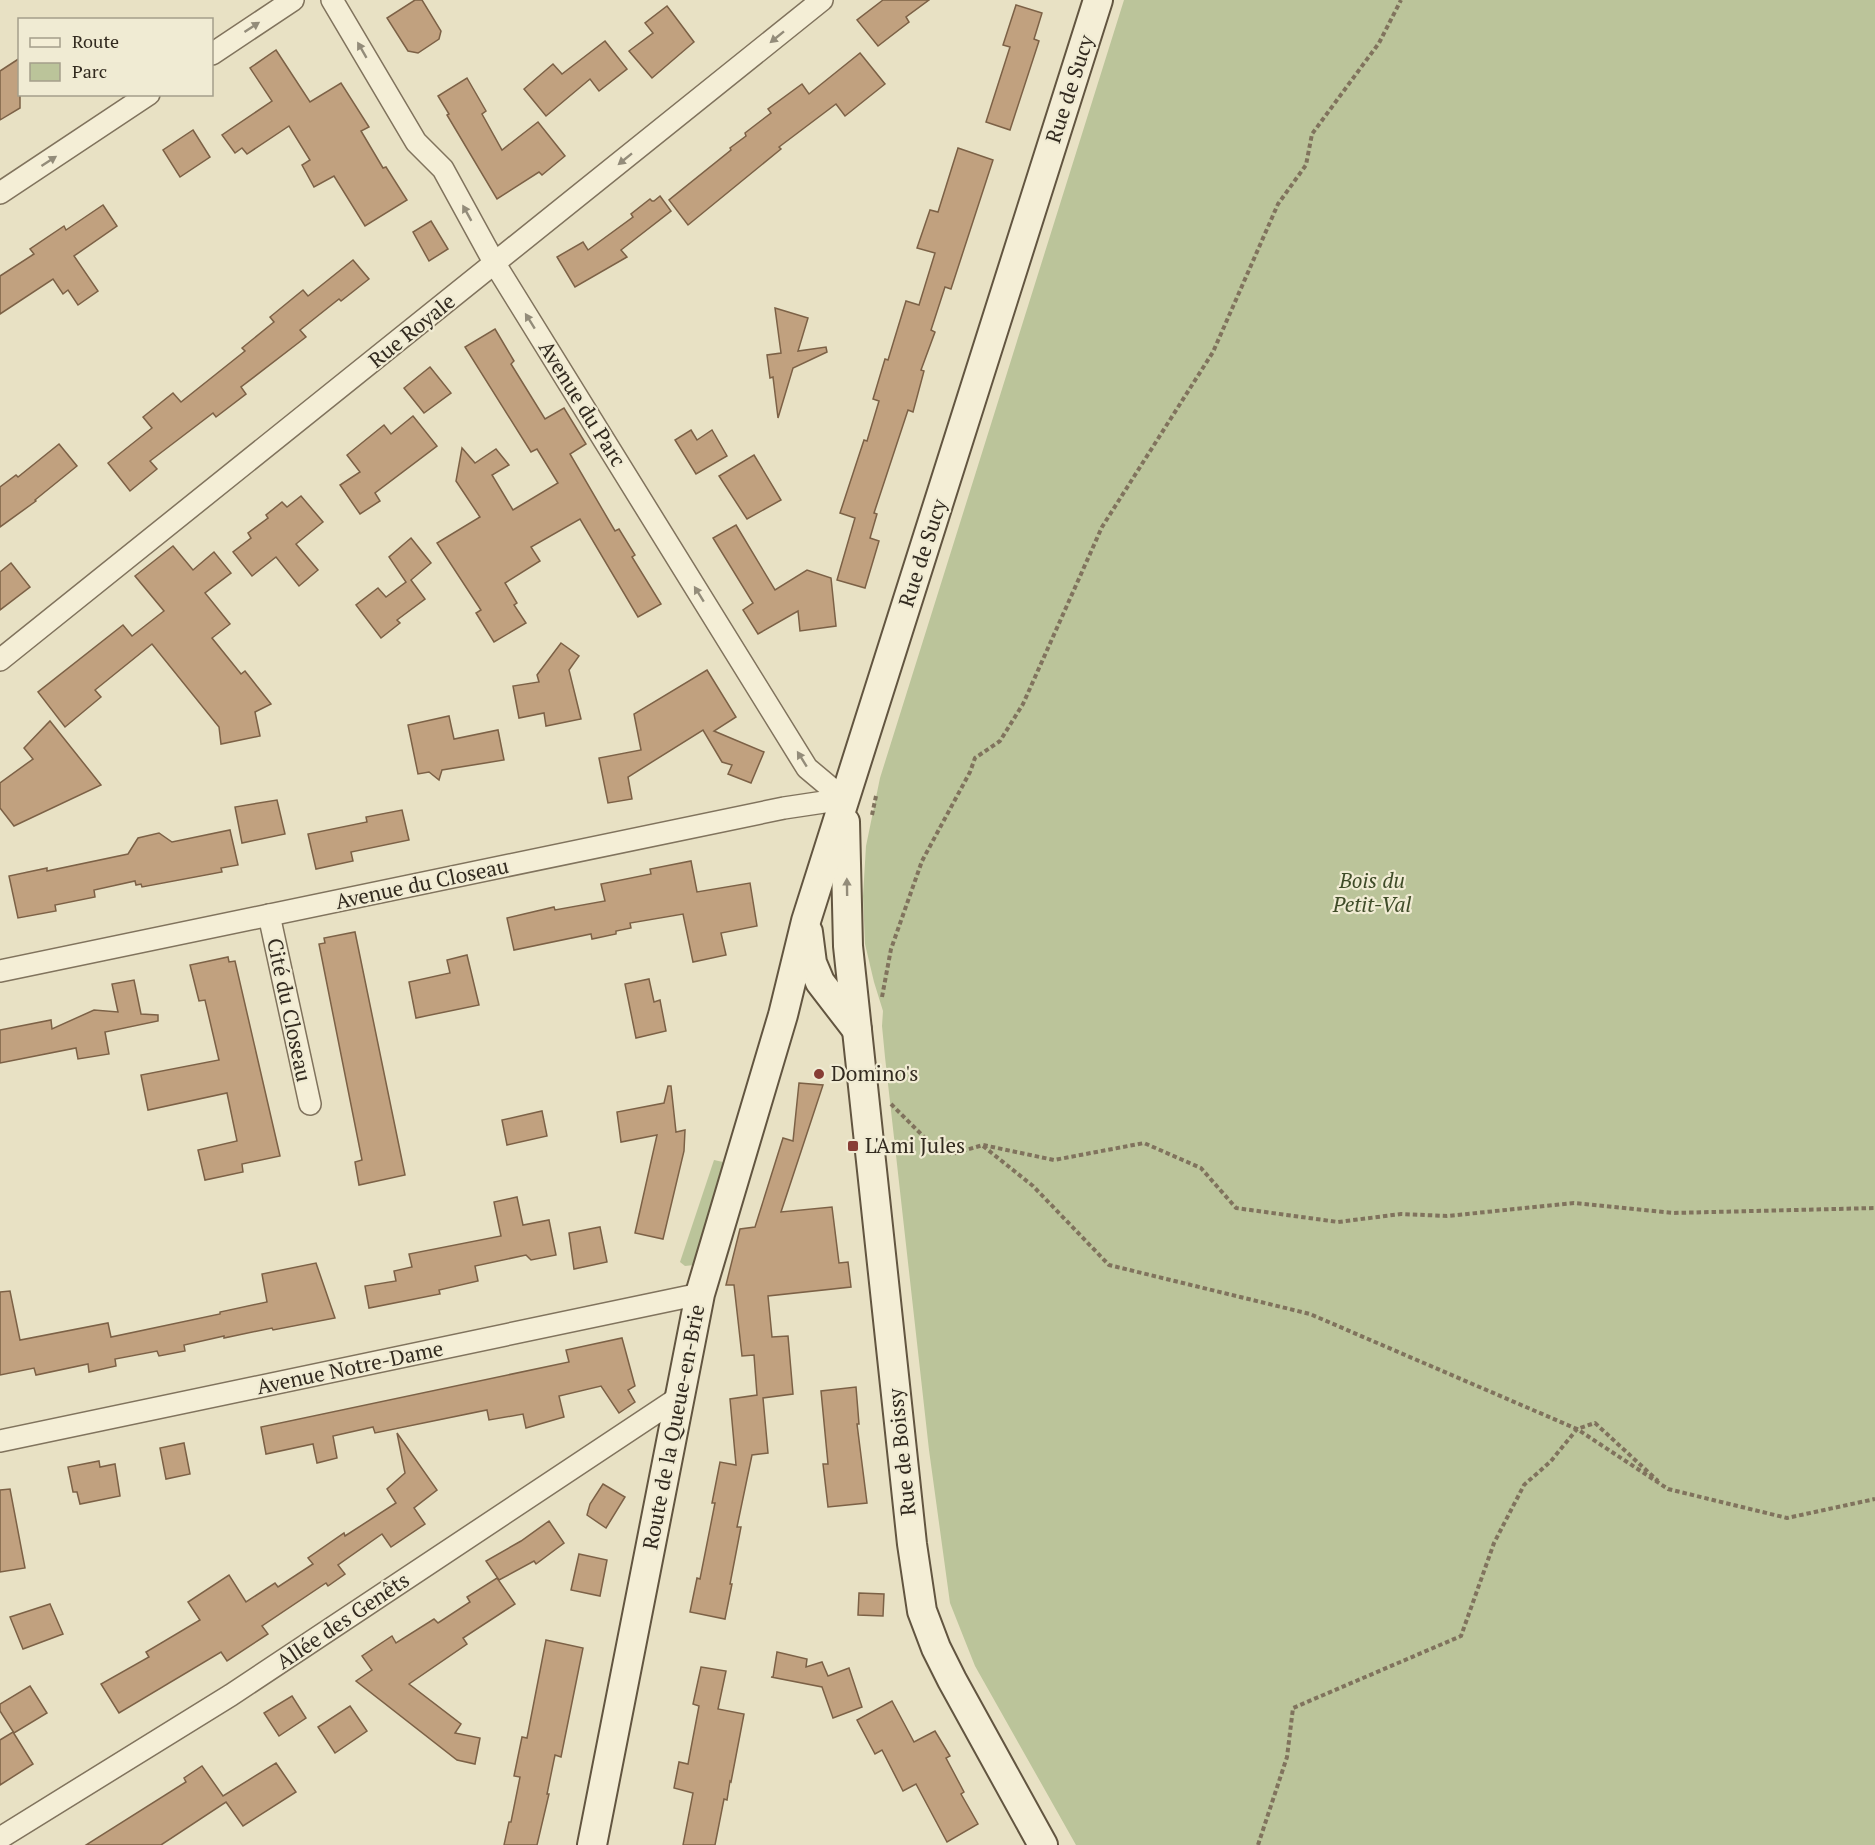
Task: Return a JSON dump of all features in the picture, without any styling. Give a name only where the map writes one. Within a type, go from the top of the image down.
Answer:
[{"type":"main road","name":"Rue de Sucy","points":[[783,1015],[806,921],[1098,0]]},
{"type":"main road","name":"Rue de Boissy","points":[[844,799],[848,946],[912,1544],[922,1611],[936,1648],[952,1680],[1043,1845]]},
{"type":"main road","points":[[806,921],[812,963],[820,982],[857,1030]]},
{"type":"main road","points":[[783,1015],[820,982],[848,946]]},
{"type":"main road","name":"Route de la Queue-en-Brie","points":[[592,1845],[700,1294],[783,1015]]},
{"type":"street","points":[[213,53],[293,0]]},
{"type":"street","name":"Avenue du Parc","points":[[332,0],[416,142],[443,169],[495,264],[807,768],[844,799]]},
{"type":"street","name":"Rue Royale","points":[[0,660],[822,0]]},
{"type":"street","points":[[0,193],[146,96]]},
{"type":"street","name":"Avenue du Closeau","points":[[0,971],[783,808],[844,799]]},
{"type":"street","name":"Cité du Closeau","points":[[269,915],[310,1104]]},
{"type":"street","name":"Avenue Notre-Dame","points":[[0,1441],[700,1294]]},
{"type":"street","name":"Allée des Genêts","points":[[0,1838],[231,1695],[681,1396]]},
{"type":"path","points":[[880,1005],[891,949],[922,861],[970,772],[975,758],[1000,741],[1023,704],[1102,527],[1213,352],[1278,204],[1306,165],[1312,134],[1379,43],[1401,0]]},
{"type":"path","points":[[870,823],[878,789]]},
{"type":"path","points":[[892,1115],[891,1103],[932,1145],[952,1154],[983,1145],[1054,1160],[1144,1143],[1201,1168],[1236,1208],[1338,1222],[1401,1214],[1447,1216],[1574,1203],[1674,1213],[1875,1208]]},
{"type":"path","points":[[983,1145],[1033,1186],[1109,1264],[1310,1314],[1577,1429],[1668,1490],[1787,1518],[1875,1500]]},
{"type":"path","points":[[1258,1845],[1287,1757],[1293,1708],[1461,1636],[1494,1543],[1524,1485],[1551,1461],[1577,1429],[1594,1423],[1668,1490]]},
{"type":"green space","name":"Bois du Petit-Val","points":[[1124,0],[1875,0],[1875,1845],[1076,1845],[975,1666],[950,1603],[929,1450],[885,1057],[883,1011],[865,944],[863,896],[866,846],[880,778]]},
{"type":"green space","points":[[714,1160],[723,1162],[697,1259],[694,1265],[685,1266],[680,1262]]},
{"type":"building","points":[[415,0],[422,0],[441,31],[439,39],[418,53],[408,51],[387,18]]},
{"type":"building","points":[[883,0],[929,0],[906,17],[909,22],[878,46],[857,20]]},
{"type":"building","points":[[1016,5],[1042,13],[1034,39],[1039,41],[1010,130],[986,122],[1010,47],[1003,45]]},
{"type":"building","points":[[667,6],[694,42],[652,78],[629,51],[653,33],[645,23]]},
{"type":"building","points":[[605,41],[627,69],[599,91],[590,79],[546,116],[524,89],[553,64],[562,74]]},
{"type":"building","points":[[276,50],[310,102],[341,83],[369,127],[361,131],[383,168],[386,167],[407,200],[365,226],[334,176],[314,187],[302,165],[310,160],[289,126],[247,154],[242,148],[235,153],[222,135],[272,101],[250,68]]},
{"type":"building","points":[[860,53],[885,84],[845,116],[836,104],[779,147],[781,149],[688,225],[669,200],[731,150],[730,148],[746,136],[745,133],[771,113],[768,109],[802,84],[809,94]]},
{"type":"building","points":[[18,59],[20,108],[0,120],[0,71]]},
{"type":"building","points":[[467,78],[486,111],[482,114],[502,150],[538,122],[565,156],[542,175],[539,172],[497,199],[438,96]]},
{"type":"building","points":[[193,130],[210,157],[180,177],[163,150]]},
{"type":"building","points":[[958,148],[993,160],[951,289],[945,287],[931,330],[935,332],[921,370],[924,371],[913,412],[908,410],[874,513],[877,514],[870,538],[879,541],[865,588],[837,580],[855,518],[840,513],[864,440],[867,441],[879,401],[873,399],[906,301],[919,305],[935,253],[917,248],[930,210],[938,212]]},
{"type":"building","points":[[660,196],[671,211],[621,250],[627,257],[575,287],[557,257],[583,242],[588,250],[633,217],[631,214],[650,199],[654,201]]},
{"type":"building","points":[[103,205],[117,226],[74,256],[98,291],[78,305],[68,290],[63,294],[53,279],[0,314],[0,276],[34,254],[30,249],[64,226],[66,230]]},
{"type":"building","points":[[431,221],[448,249],[429,261],[413,232]]},
{"type":"building","points":[[353,260],[369,279],[300,330],[306,337],[241,387],[246,394],[216,417],[213,413],[150,461],[157,469],[130,491],[108,463],[152,428],[143,417],[173,393],[181,402],[245,351],[242,348],[274,322],[270,317],[303,290],[308,296]]},
{"type":"building","points":[[775,308],[808,318],[798,351],[826,347],[827,352],[793,368],[778,418],[773,377],[770,378],[767,355],[781,353]]},
{"type":"building","points":[[495,329],[514,361],[511,364],[545,419],[564,408],[586,444],[570,454],[615,531],[619,529],[635,555],[632,557],[661,604],[638,617],[580,519],[531,547],[540,561],[505,583],[517,603],[514,605],[526,623],[494,642],[476,613],[481,610],[437,543],[480,517],[456,481],[462,448],[475,463],[496,449],[509,465],[492,475],[513,510],[558,483],[537,449],[531,452],[465,347]]},
{"type":"building","points":[[430,367],[451,393],[424,413],[404,388]]},
{"type":"building","points":[[413,416],[437,446],[375,493],[380,501],[360,514],[340,485],[360,472],[347,455],[384,425],[391,434]]},
{"type":"building","points":[[691,430],[697,440],[712,430],[727,456],[696,474],[675,440]]},
{"type":"building","points":[[59,444],[77,466],[36,501],[0,527],[0,487],[16,475],[18,477]]},
{"type":"building","points":[[754,455],[781,500],[747,519],[719,476]]},
{"type":"building","points":[[301,496],[323,522],[296,544],[318,570],[299,586],[276,557],[252,576],[233,552],[251,538],[248,533],[268,518],[266,515],[282,502],[287,507]]},
{"type":"building","points":[[736,525],[775,590],[807,570],[831,578],[836,626],[800,631],[798,611],[758,634],[743,610],[753,603],[713,538]]},
{"type":"building","points":[[411,538],[431,563],[411,580],[425,599],[397,620],[400,623],[381,638],[356,605],[378,588],[386,597],[406,582],[389,557]]},
{"type":"building","points":[[173,546],[193,570],[214,552],[231,573],[205,593],[230,624],[212,638],[241,674],[245,671],[271,704],[255,712],[260,736],[221,744],[219,727],[152,644],[95,690],[101,697],[65,727],[38,692],[123,625],[132,636],[164,611],[135,576]]},
{"type":"building","points":[[11,563],[30,587],[0,610],[0,572]]},
{"type":"building","points":[[561,643],[579,656],[569,670],[581,719],[546,726],[544,713],[519,718],[513,686],[539,682],[537,675]]},
{"type":"building","points":[[707,670],[736,717],[714,731],[764,752],[751,783],[728,774],[732,765],[722,762],[703,730],[628,777],[632,799],[608,803],[599,758],[641,750],[634,714]]},
{"type":"building","points":[[449,716],[454,739],[498,730],[504,760],[442,770],[439,780],[429,772],[418,774],[408,725]]},
{"type":"building","points":[[50,721],[101,785],[14,826],[0,808],[0,783],[33,759],[24,748]]},
{"type":"building","points":[[277,800],[285,834],[242,843],[235,807]]},
{"type":"building","points":[[402,810],[409,840],[351,852],[353,861],[316,869],[308,834],[367,822],[366,817]]},
{"type":"building","points":[[230,830],[238,865],[221,868],[222,872],[142,887],[141,884],[136,885],[135,881],[94,890],[95,897],[55,905],[56,911],[18,918],[9,876],[47,868],[47,871],[128,854],[138,838],[159,833],[172,842]]},
{"type":"building","points":[[691,861],[697,892],[750,883],[757,926],[721,933],[726,955],[693,962],[683,914],[630,923],[631,928],[616,931],[616,934],[592,939],[591,934],[514,950],[507,918],[554,907],[555,910],[605,901],[601,884],[651,874],[650,869]]},
{"type":"building","points":[[355,932],[405,1175],[359,1185],[355,1162],[362,1160],[319,944],[325,943],[324,938]]},
{"type":"building","points":[[467,955],[479,1005],[416,1018],[409,982],[450,973],[447,960]]},
{"type":"building","points":[[228,957],[229,962],[235,961],[280,1156],[242,1164],[243,1172],[205,1180],[198,1150],[237,1141],[227,1093],[148,1110],[141,1075],[219,1060],[205,1000],[199,1001],[190,965]]},
{"type":"building","points":[[649,979],[654,1002],[660,1000],[666,1031],[636,1038],[625,984]]},
{"type":"building","points":[[134,980],[141,1014],[158,1015],[158,1021],[105,1032],[109,1054],[78,1059],[76,1048],[0,1063],[0,1030],[51,1020],[52,1029],[94,1010],[118,1012],[112,984]]},
{"type":"building","points":[[799,1083],[823,1085],[781,1212],[832,1207],[839,1263],[848,1262],[851,1287],[768,1296],[772,1337],[788,1336],[793,1394],[763,1398],[768,1453],[752,1455],[737,1527],[741,1527],[725,1619],[690,1612],[697,1578],[700,1579],[715,1503],[712,1503],[720,1462],[736,1465],[730,1399],[757,1395],[754,1355],[742,1356],[734,1285],[726,1285],[740,1229],[755,1227],[783,1138],[793,1141]]},
{"type":"building","points":[[668,1086],[671,1086],[676,1132],[685,1130],[684,1151],[663,1239],[635,1233],[657,1135],[621,1142],[617,1112],[664,1103]]},
{"type":"building","points":[[542,1111],[547,1136],[507,1145],[502,1120]]},
{"type":"building","points":[[517,1197],[523,1225],[549,1220],[556,1255],[531,1260],[526,1255],[475,1266],[478,1281],[439,1290],[440,1294],[369,1308],[365,1286],[396,1281],[394,1271],[412,1267],[409,1254],[501,1236],[494,1202]]},
{"type":"building","points":[[600,1227],[607,1262],[574,1269],[569,1233]]},
{"type":"building","points":[[316,1263],[335,1318],[224,1338],[224,1336],[184,1345],[185,1351],[159,1356],[157,1351],[115,1359],[116,1366],[89,1372],[88,1364],[36,1375],[34,1368],[0,1375],[0,1292],[10,1291],[20,1340],[108,1323],[111,1337],[267,1302],[262,1274]]},
{"type":"building","points":[[622,1338],[635,1386],[628,1390],[635,1402],[619,1413],[601,1386],[559,1396],[564,1417],[526,1428],[523,1414],[489,1420],[487,1410],[375,1433],[373,1427],[333,1436],[337,1458],[317,1463],[313,1444],[266,1454],[261,1427],[569,1362],[566,1350]]},
{"type":"building","points":[[856,1387],[859,1424],[857,1424],[867,1503],[828,1507],[823,1464],[828,1464],[821,1391]]},
{"type":"building","points":[[397,1433],[437,1490],[414,1508],[425,1524],[391,1547],[382,1534],[338,1565],[345,1574],[328,1586],[326,1583],[262,1626],[268,1634],[227,1661],[221,1652],[119,1713],[101,1684],[149,1657],[146,1652],[200,1620],[188,1602],[229,1575],[246,1602],[275,1583],[278,1587],[313,1564],[308,1558],[344,1533],[345,1536],[396,1503],[387,1489],[405,1473]]},
{"type":"building","points":[[184,1443],[190,1474],[166,1479],[160,1448]]},
{"type":"building","points":[[99,1461],[100,1467],[115,1464],[120,1496],[80,1504],[77,1492],[73,1492],[68,1467]]},
{"type":"building","points":[[603,1484],[625,1497],[606,1528],[587,1515],[590,1504]]},
{"type":"building","points":[[10,1489],[25,1568],[0,1572],[0,1490]]},
{"type":"building","points":[[549,1521],[564,1543],[536,1564],[534,1561],[499,1580],[486,1561],[521,1541]]},
{"type":"building","points":[[579,1554],[607,1560],[600,1596],[571,1590]]},
{"type":"building","points":[[497,1578],[515,1604],[463,1638],[467,1644],[409,1684],[461,1724],[455,1733],[480,1738],[475,1764],[457,1760],[356,1681],[372,1670],[362,1656],[392,1636],[396,1643],[434,1619],[438,1623],[470,1602],[467,1597]]},
{"type":"building","points":[[859,1593],[884,1594],[883,1616],[858,1615]]},
{"type":"building","points":[[50,1604],[63,1634],[23,1649],[10,1617]]},
{"type":"building","points":[[546,1640],[583,1648],[561,1757],[555,1755],[537,1845],[504,1845],[520,1777],[514,1776],[522,1737],[527,1738]]},
{"type":"building","points":[[777,1652],[807,1659],[806,1667],[822,1662],[828,1676],[849,1668],[862,1707],[833,1718],[822,1687],[771,1677],[773,1677]]},
{"type":"building","points":[[701,1667],[726,1671],[718,1709],[744,1714],[731,1782],[727,1800],[724,1799],[715,1845],[683,1845],[693,1793],[674,1788],[679,1762],[688,1764],[699,1706],[693,1704]]},
{"type":"building","points":[[30,1686],[47,1713],[14,1733],[0,1711],[0,1704]]},
{"type":"building","points":[[292,1696],[306,1718],[279,1736],[264,1713]]},
{"type":"building","points":[[892,1701],[914,1742],[935,1731],[950,1756],[946,1758],[964,1792],[961,1794],[978,1824],[947,1842],[916,1784],[903,1791],[882,1750],[875,1754],[857,1720]]},
{"type":"building","points":[[350,1706],[367,1731],[335,1753],[318,1727]]},
{"type":"building","points":[[13,1732],[33,1764],[0,1785],[0,1740]]},
{"type":"building","points":[[276,1763],[296,1792],[243,1826],[226,1802],[161,1845],[86,1845],[186,1782],[184,1778],[202,1766],[223,1796]]},
{"type":"place","name":"Domino's","points":[[819,1074]]},
{"type":"place","name":"L'Ami Jules","points":[[853,1146]]}]
